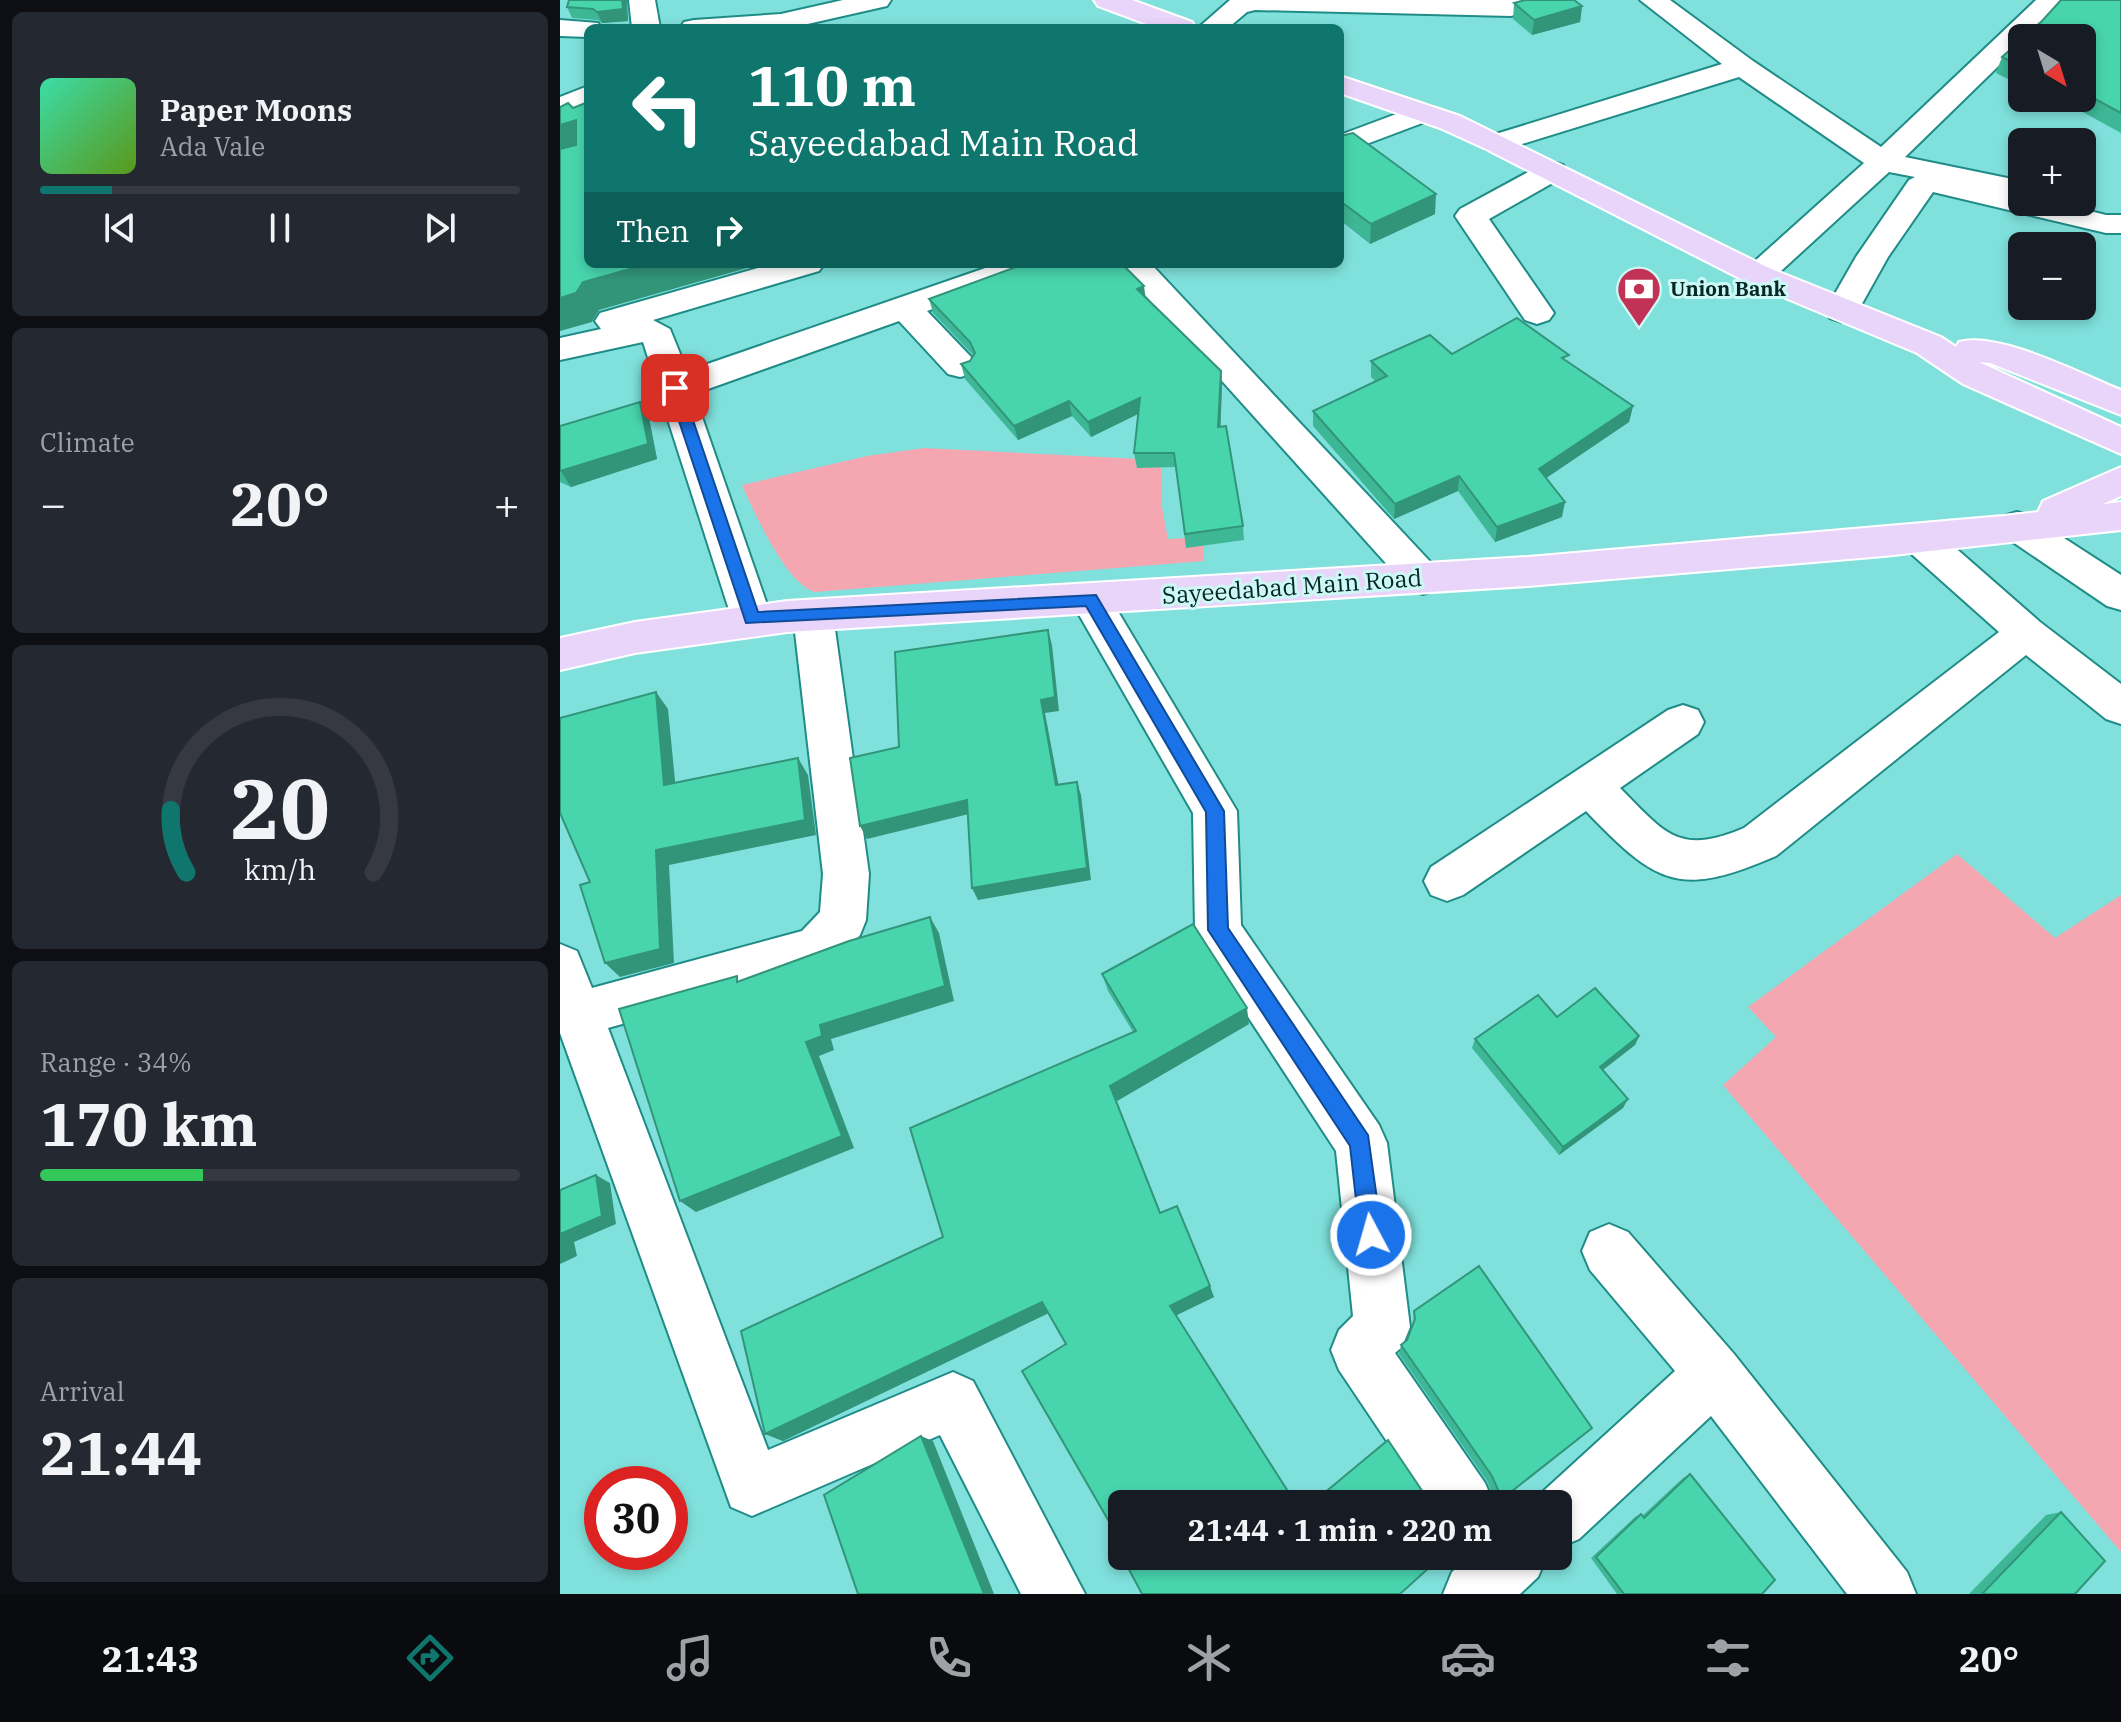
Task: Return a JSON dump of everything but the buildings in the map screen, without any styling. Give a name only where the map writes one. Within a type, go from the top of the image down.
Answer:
[{"type":"main road","points":[[1107,0],[1171,24]]},
{"type":"main road","points":[[1344,85],[1496,143],[1758,275],[1929,345],[1975,376],[2121,442]]},
{"type":"main road","points":[[1929,345],[1996,353],[2121,403]]},
{"type":"main road","name":"Sayeedabad Main Road","points":[[2021,525],[2121,480]]},
{"type":"main road","name":"Sayeedabad Main Road","points":[[560,654],[752,619],[1423,579],[1921,540],[2021,525],[2121,516]]},
{"type":"street","points":[[642,0],[645,24]]},
{"type":"street","points":[[718,24],[878,0]]},
{"type":"street","points":[[1217,24],[1238,6],[1255,2],[1511,8],[1536,0]]},
{"type":"street","points":[[1653,0],[1743,67],[1883,162],[2008,187]]},
{"type":"street","points":[[1758,275],[1883,162],[2051,0]]},
{"type":"street","points":[[784,13],[822,24]]},
{"type":"street","points":[[560,28],[584,29]]},
{"type":"street","points":[[1496,143],[1743,67]]},
{"type":"street","points":[[560,108],[584,97]]},
{"type":"street","points":[[1344,143],[1423,113]]},
{"type":"street","points":[[1537,313],[1471,216],[1552,171]]},
{"type":"street","points":[[1842,311],[1872,257],[1920,186],[1930,182],[2106,224],[2121,224]]},
{"type":"street","points":[[2096,205],[2115,209],[2121,207]]},
{"type":"street","points":[[560,349],[796,268]]},
{"type":"street","points":[[675,388],[1018,268]]},
{"type":"street","points":[[1137,268],[1423,579]]},
{"type":"street","points":[[906,309],[960,366]]},
{"type":"street","points":[[560,336],[640,321]]},
{"type":"street","points":[[640,321],[658,337],[752,619]]},
{"type":"street","points":[[2021,525],[2121,595]]},
{"type":"street","points":[[1921,540],[2026,633],[2121,707]]},
{"type":"street","points":[[1090,599],[1215,811],[1218,930],[1361,1143],[1382,1327],[1359,1350],[1454,1490]]},
{"type":"street","points":[[813,615],[846,874],[843,920],[817,948],[569,990],[752,1486],[953,1401],[1054,1594]]},
{"type":"street","points":[[1590,786],[1655,850],[1675,861],[1702,863],[1730,857],[1760,842],[2026,633]]},
{"type":"street","points":[[1447,881],[1683,722]]},
{"type":"street","points":[[1609,1251],[1714,1374],[1885,1594]]},
{"type":"street","points":[[1572,1505],[1714,1374]]},
{"type":"shaded area","points":[[924,448],[1161,460],[1161,502],[1168,539],[1203,537],[1204,561],[815,592],[793,576],[782,562],[742,485],[867,456]]},
{"type":"shaded area","points":[[1957,854],[2055,938],[2121,895],[2121,1552],[1723,1085],[1776,1037],[1748,1007]]},
{"type":"place","name":"Union Bank","points":[[1639,328]]},
{"type":"route","points":[[675,388],[752,619],[1090,599],[1215,811],[1218,930],[1361,1143],[1371,1235]]}]
